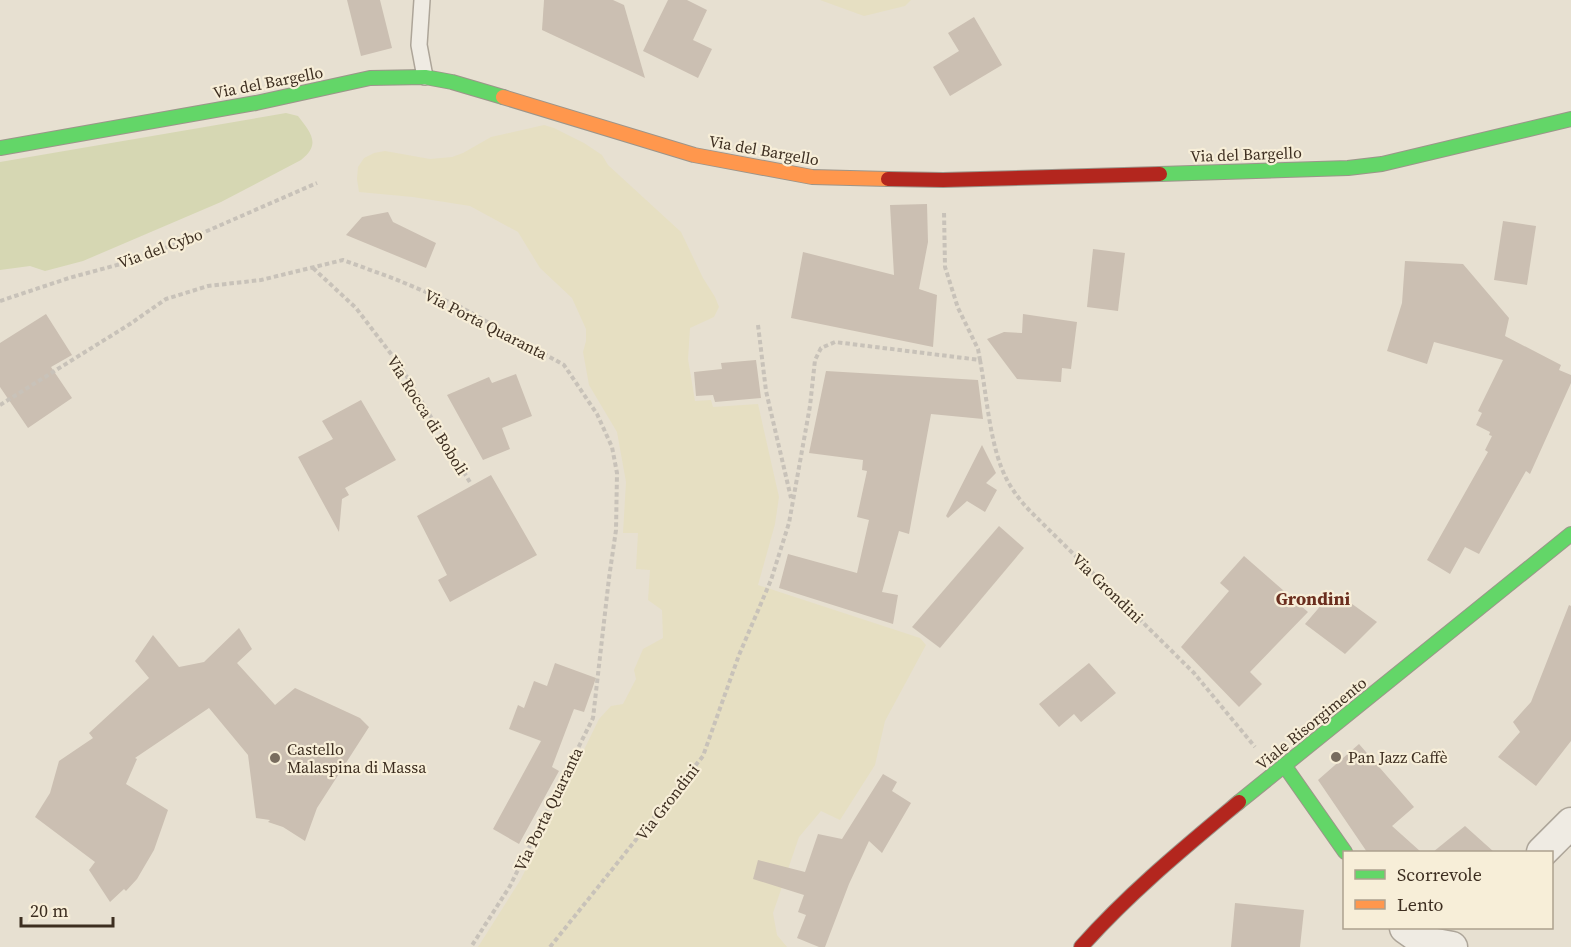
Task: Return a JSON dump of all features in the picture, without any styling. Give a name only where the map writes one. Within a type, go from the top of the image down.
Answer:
[{"type":"street","name":"Via del Bargello","points":[[0,148],[256,103],[370,78],[426,77],[452,82],[694,155],[812,177],[943,180],[1348,168],[1382,164],[1571,119]]},
{"type":"street","name":"Viale Risorgimento","points":[[1081,947],[1108,917],[1155,872],[1571,534]]},
{"type":"street","points":[[1284,765],[1343,851]]},
{"type":"street","points":[[1543,851],[1571,823]]},
{"type":"lane","points":[[422,0],[419,45],[426,77]]},
{"type":"path","name":"Via Grondini","points":[[943,180],[945,267],[958,308],[978,349],[997,456],[1006,479],[1016,495],[1033,514],[1194,673],[1257,751]]},
{"type":"path","name":"Via del Cybo","points":[[0,302],[69,278],[128,262],[191,238],[316,183]]},
{"type":"path","name":"Via Porta Quaranta","points":[[0,405],[130,324],[165,299],[208,286],[261,280],[343,260],[459,306],[564,365],[597,414],[612,447],[616,473],[616,530],[593,718],[510,886],[471,947]]},
{"type":"path","name":"Via Rocca di Boboli","points":[[313,268],[356,308],[401,367],[471,484]]},
{"type":"path","name":"Via Grondini","points":[[758,325],[766,391],[792,500]]},
{"type":"path","name":"Via Grondini","points":[[550,947],[703,756],[739,655],[771,580],[789,523],[810,406],[815,360],[822,348],[835,342],[980,360]]},
{"type":"shaded area","points":[[820,0],[911,0],[905,6],[864,16]]},
{"type":"shaded area","points":[[544,125],[584,143],[602,155],[608,165],[681,232],[703,278],[715,297],[719,307],[714,317],[690,328],[688,359],[695,401],[711,400],[713,407],[758,404],[779,497],[775,524],[758,585],[920,638],[926,645],[885,721],[875,765],[840,820],[821,811],[799,837],[773,913],[777,935],[787,947],[478,947],[521,879],[599,719],[611,706],[623,704],[636,679],[634,670],[643,649],[663,638],[662,610],[648,600],[650,570],[636,569],[638,533],[623,533],[626,482],[617,432],[589,385],[583,352],[586,329],[572,298],[540,268],[518,232],[470,206],[359,192],[357,179],[358,167],[364,158],[374,153],[385,151],[430,159],[452,157],[491,137]]},
{"type":"green space","points":[[286,113],[298,116],[312,138],[311,149],[301,160],[221,202],[83,261],[45,271],[30,266],[0,270],[0,162]]},
{"type":"building","points":[[347,0],[380,0],[392,48],[361,56]]},
{"type":"building","points":[[544,0],[613,0],[624,5],[645,78],[542,30]]},
{"type":"building","points":[[668,0],[687,0],[707,10],[693,40],[712,49],[698,78],[643,51]]},
{"type":"building","points":[[974,17],[1002,65],[950,96],[933,67],[959,51],[948,33]]},
{"type":"building","points":[[927,204],[928,242],[919,289],[937,295],[933,347],[791,318],[803,252],[894,275],[890,205]]},
{"type":"building","points":[[388,212],[393,222],[436,243],[426,268],[346,235],[362,217]]},
{"type":"building","points":[[1503,221],[1536,226],[1527,285],[1494,280]]},
{"type":"building","points":[[1093,249],[1125,253],[1118,311],[1087,307]]},
{"type":"building","points":[[1405,261],[1463,264],[1509,318],[1505,336],[1561,365],[1559,370],[1571,375],[1571,383],[1530,474],[1526,471],[1479,554],[1465,547],[1450,574],[1427,560],[1488,452],[1485,450],[1492,436],[1489,435],[1490,432],[1476,425],[1482,413],[1478,411],[1503,360],[1434,342],[1427,364],[1387,351],[1402,303]]},
{"type":"building","points":[[46,314],[72,355],[51,367],[72,398],[28,428],[0,387],[0,343]]},
{"type":"building","points":[[1023,314],[1077,322],[1071,369],[1062,368],[1061,382],[1017,379],[987,339],[1004,332],[1022,333]]},
{"type":"building","points":[[756,360],[761,398],[715,402],[713,395],[696,396],[694,372],[722,369],[721,363]]},
{"type":"building","points":[[826,371],[978,380],[983,419],[931,414],[909,534],[899,531],[882,592],[898,595],[893,624],[779,588],[788,554],[857,573],[869,520],[857,517],[867,471],[862,470],[863,460],[809,453]]},
{"type":"building","points":[[516,374],[532,416],[502,428],[510,449],[483,460],[447,395],[489,377],[492,383]]},
{"type":"building","points":[[361,400],[396,460],[345,488],[349,495],[342,499],[339,532],[298,457],[333,439],[322,421]]},
{"type":"building","points":[[982,445],[996,473],[986,483],[997,490],[985,512],[967,501],[948,518],[946,516]]},
{"type":"building","points":[[491,475],[537,555],[450,602],[438,580],[447,575],[417,516]]},
{"type":"building","points":[[999,526],[1024,548],[940,648],[912,627]]},
{"type":"building","points":[[1244,556],[1308,612],[1250,672],[1262,684],[1239,707],[1181,647],[1229,591],[1220,583]]},
{"type":"building","points":[[1329,596],[1343,607],[1348,601],[1377,622],[1345,654],[1305,624]]},
{"type":"building","points":[[1569,605],[1571,606],[1571,741],[1536,786],[1498,757],[1520,732],[1513,722],[1531,702]]},
{"type":"building","name":"Castello Malaspina di Massa","points":[[239,628],[252,649],[237,663],[275,705],[295,688],[360,718],[369,727],[317,808],[305,841],[283,827],[268,822],[270,820],[256,818],[248,755],[209,708],[135,758],[137,759],[126,784],[168,810],[154,850],[137,879],[126,891],[124,889],[110,902],[89,870],[95,862],[35,817],[50,793],[59,761],[93,738],[89,733],[149,678],[135,661],[153,635],[179,667],[204,662]]},
{"type":"building","points":[[555,663],[596,678],[584,712],[574,709],[552,767],[559,771],[519,844],[493,829],[541,741],[509,729],[518,705],[524,708],[534,681],[547,686]]},
{"type":"building","points":[[1089,663],[1116,693],[1081,722],[1074,714],[1059,727],[1039,704]]},
{"type":"building","points":[[1359,744],[1414,807],[1392,826],[1420,851],[1366,851],[1318,780]]},
{"type":"building","points":[[883,774],[897,782],[892,791],[911,803],[882,853],[869,841],[849,884],[825,947],[819,947],[797,938],[806,915],[798,912],[804,895],[753,879],[758,860],[805,872],[818,834],[842,839]]},
{"type":"building","points":[[1465,826],[1493,851],[1434,851]]},
{"type":"building","points":[[1235,903],[1304,910],[1300,947],[1231,947]]},
{"type":"traffic: fast","points":[[0,148],[256,103],[370,78],[425,77],[452,82],[503,97]]},
{"type":"traffic: fast","points":[[1160,174],[1348,168],[1382,164],[1571,119]]},
{"type":"traffic: fast","points":[[1239,802],[1571,534]]},
{"type":"traffic: fast","points":[[1284,765],[1344,851]]},
{"type":"traffic: slow","points":[[503,97],[694,155],[812,177],[888,179]]},
{"type":"traffic: jam","points":[[888,179],[943,180],[1160,174]]},
{"type":"traffic: jam","points":[[1081,947],[1099,927],[1177,854],[1239,802]]},
{"type":"place","name":"Pan Jazz Caffè","points":[[1336,757]]},
{"type":"place","name":"Castello Malaspina di Massa","points":[[275,758]]},
{"type":"district","name":"Grondini","points":[[1313,598]]}]
